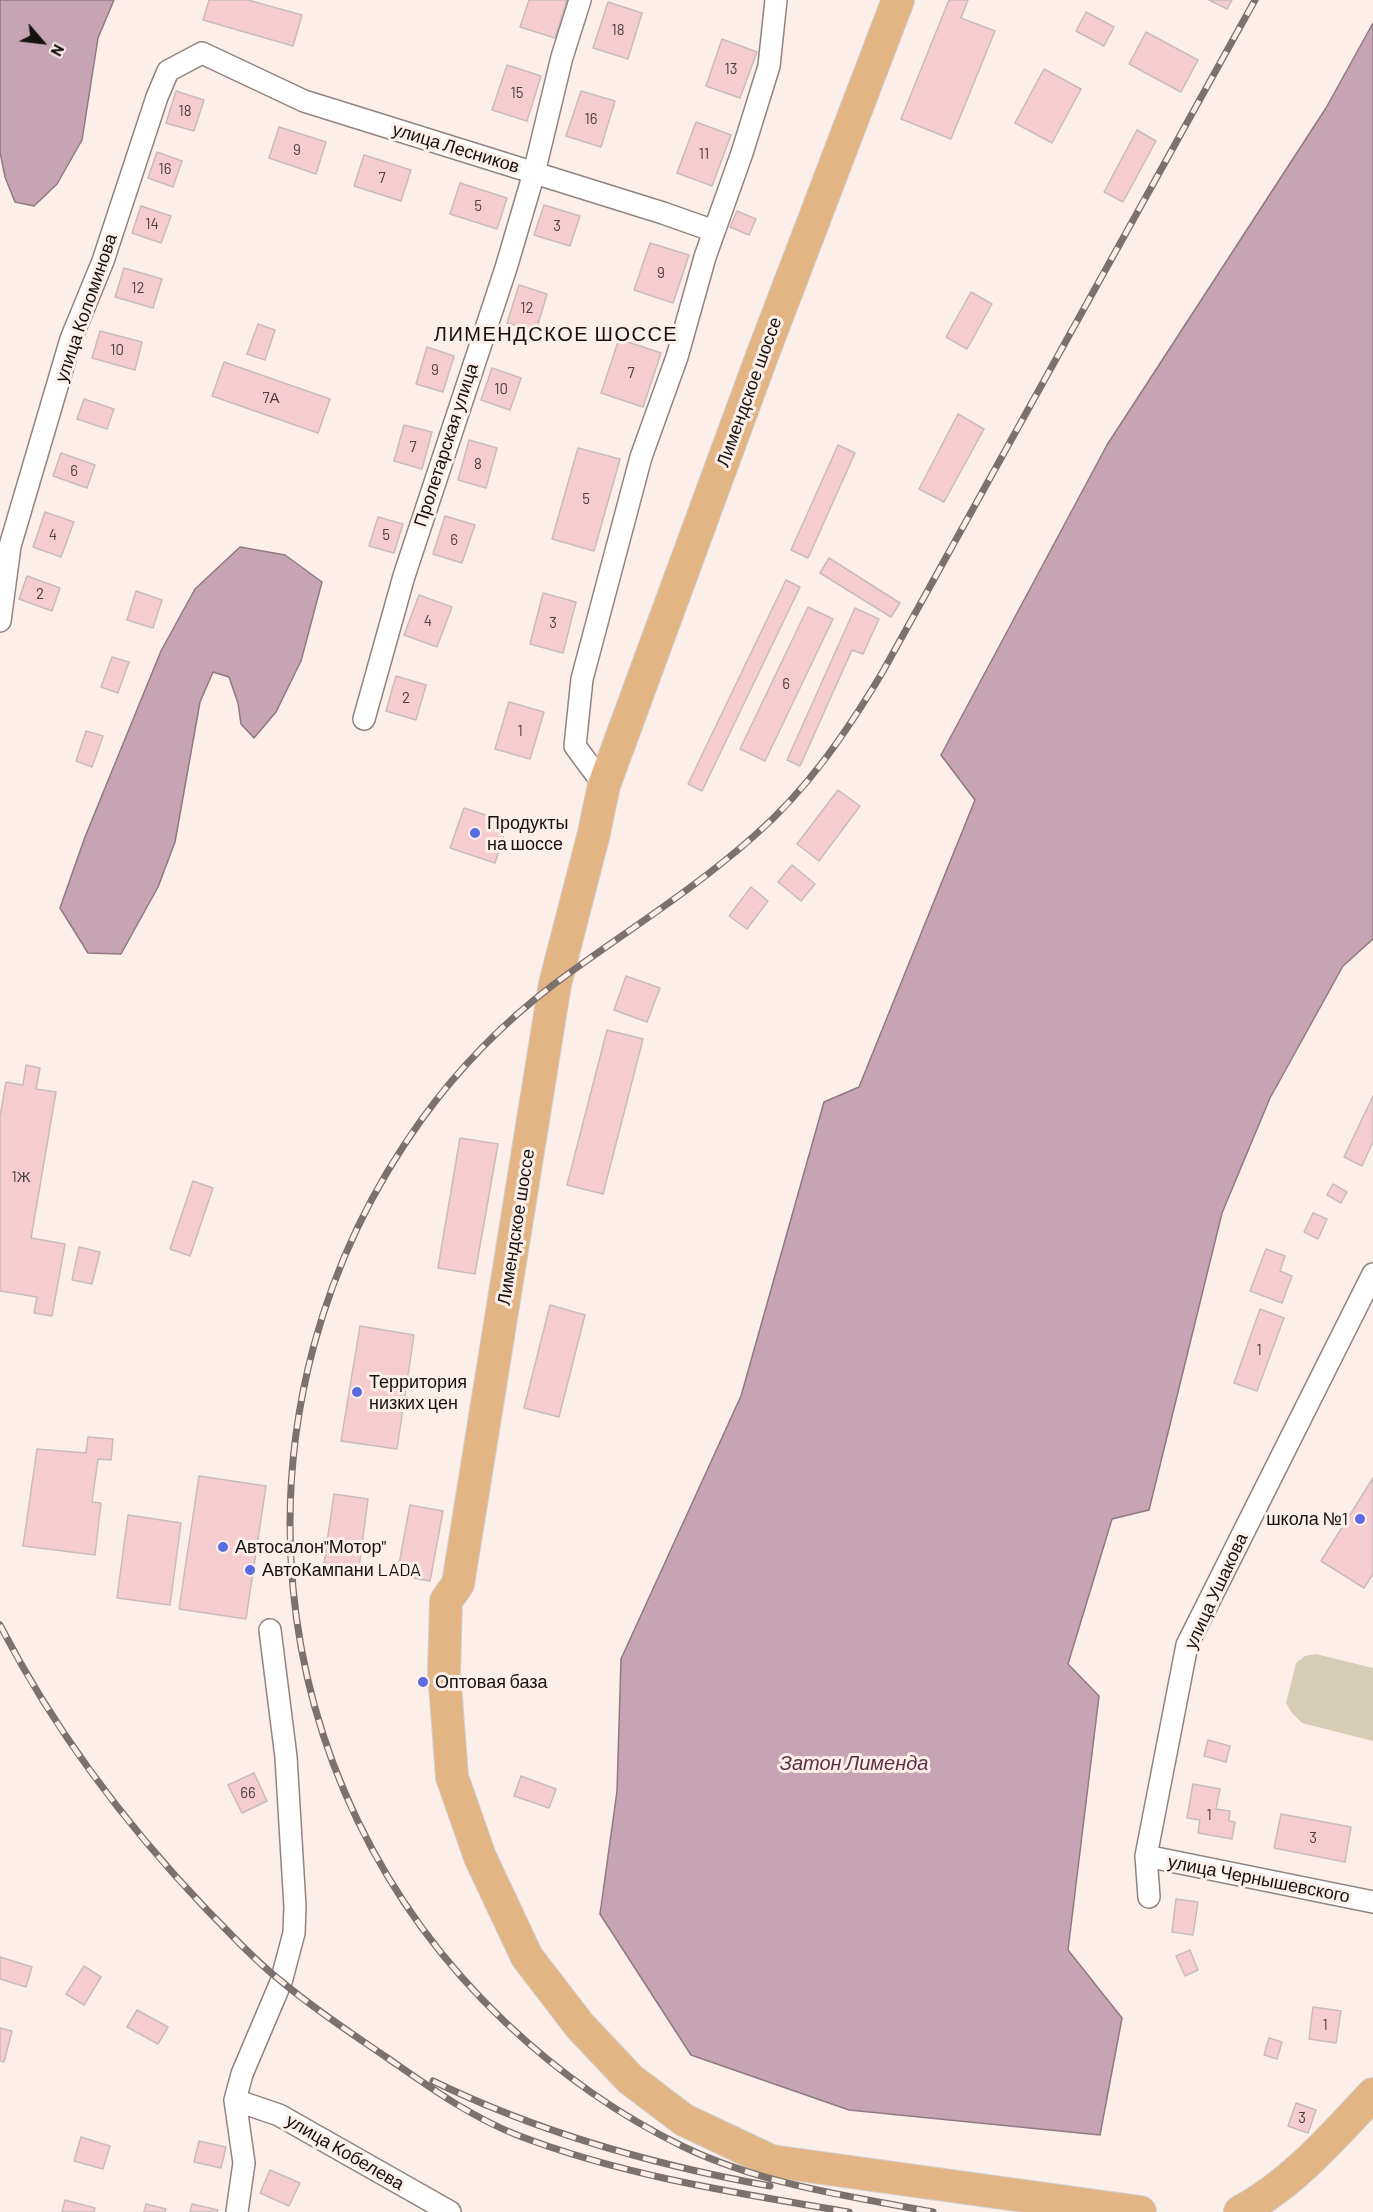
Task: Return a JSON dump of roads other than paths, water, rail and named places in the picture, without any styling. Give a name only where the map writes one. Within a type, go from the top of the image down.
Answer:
[{"type":"main road","name":"Лимендское шоссе","points":[[898,0],[762,356],[604,785],[555,984],[458,1584],[446,1601],[444,1671],[452,1777],[480,1857],[527,1957],[580,2026],[639,2086],[684,2120],[771,2161],[1140,2212]]},
{"type":"main road","points":[[1240,2212],[1271,2193],[1296,2173],[1373,2094]]},
{"type":"street","name":"Пролетарская улица","points":[[364,719],[404,576],[506,268],[534,173],[562,57],[580,0]]},
{"type":"street","points":[[604,785],[575,746],[582,680],[641,457],[677,357],[714,231],[742,153],[769,66],[776,0]]},
{"type":"street","name":"улица Лесников","points":[[202,53],[304,101],[714,231]]},
{"type":"street","name":"улица Коломинова","points":[[0,621],[10,546],[71,339],[103,261],[168,71],[202,53]]},
{"type":"street","name":"улица Ушакова","points":[[1149,1897],[1146,1856],[1187,1645],[1368,1297],[1373,1274]]},
{"type":"street","points":[[237,2212],[244,2163],[235,2100],[242,2074],[281,1982],[294,1933],[296,1907],[286,1757],[270,1630]]},
{"type":"street","name":"улица Чернышевского","points":[[1146,1856],[1373,1902]]},
{"type":"street","name":"улица Кобелева","points":[[235,2100],[279,2115],[450,2212]]},
{"type":"water","points":[[0,0],[114,0],[98,38],[82,140],[57,184],[34,206],[15,202],[5,177],[0,152]]},
{"type":"water","name":"Затон Лименда","points":[[1373,23],[1373,939],[1343,966],[1270,1098],[1222,1213],[1149,1510],[1112,1519],[1068,1664],[1099,1696],[1068,1950],[1122,2018],[1100,2135],[849,2110],[691,2055],[600,1914],[617,1791],[621,1659],[741,1396],[824,1102],[859,1087],[975,800],[941,755],[1107,445],[1326,108]]},
{"type":"water","points":[[240,547],[285,555],[322,582],[301,661],[276,712],[254,738],[241,724],[238,703],[229,677],[213,672],[200,702],[175,842],[158,887],[121,954],[88,953],[60,908],[85,837],[161,651],[195,589]]},
{"type":"railway","points":[[895,2205],[788,2183],[735,2168],[684,2147],[612,2107],[546,2058],[505,2022],[421,1926],[357,1820],[314,1706],[293,1587],[293,1466],[314,1345],[357,1229],[422,1119],[467,1064],[499,1031],[553,985],[680,895],[754,836],[791,800],[824,760],[882,673],[1255,0]]},
{"type":"railway","points":[[0,1625],[44,1702],[93,1775],[177,1878],[271,1973],[346,2030],[449,2100],[517,2135],[598,2162],[681,2182],[849,2212]]},
{"type":"railway","points":[[433,2081],[473,2100],[556,2132],[683,2168],[770,2186]]},
{"type":"railway","points":[[889,2204],[933,2212]]},
{"type":"place","name":"Продукты на шоссе","points":[[475,833]]},
{"type":"place","name":"Территория низких цен","points":[[357,1392]]},
{"type":"place","name":"школа №1","points":[[1360,1519]]},
{"type":"place","name":"Автосалон\"Мотор\"","points":[[223,1547]]},
{"type":"place","name":"АвтоКампани LADA","points":[[250,1570]]},
{"type":"place","name":"Оптовая база","points":[[423,1682]]},
{"type":"district","name":"ЛИМЕНДСКОЕ ШОССЕ","points":[[556,334]]}]
